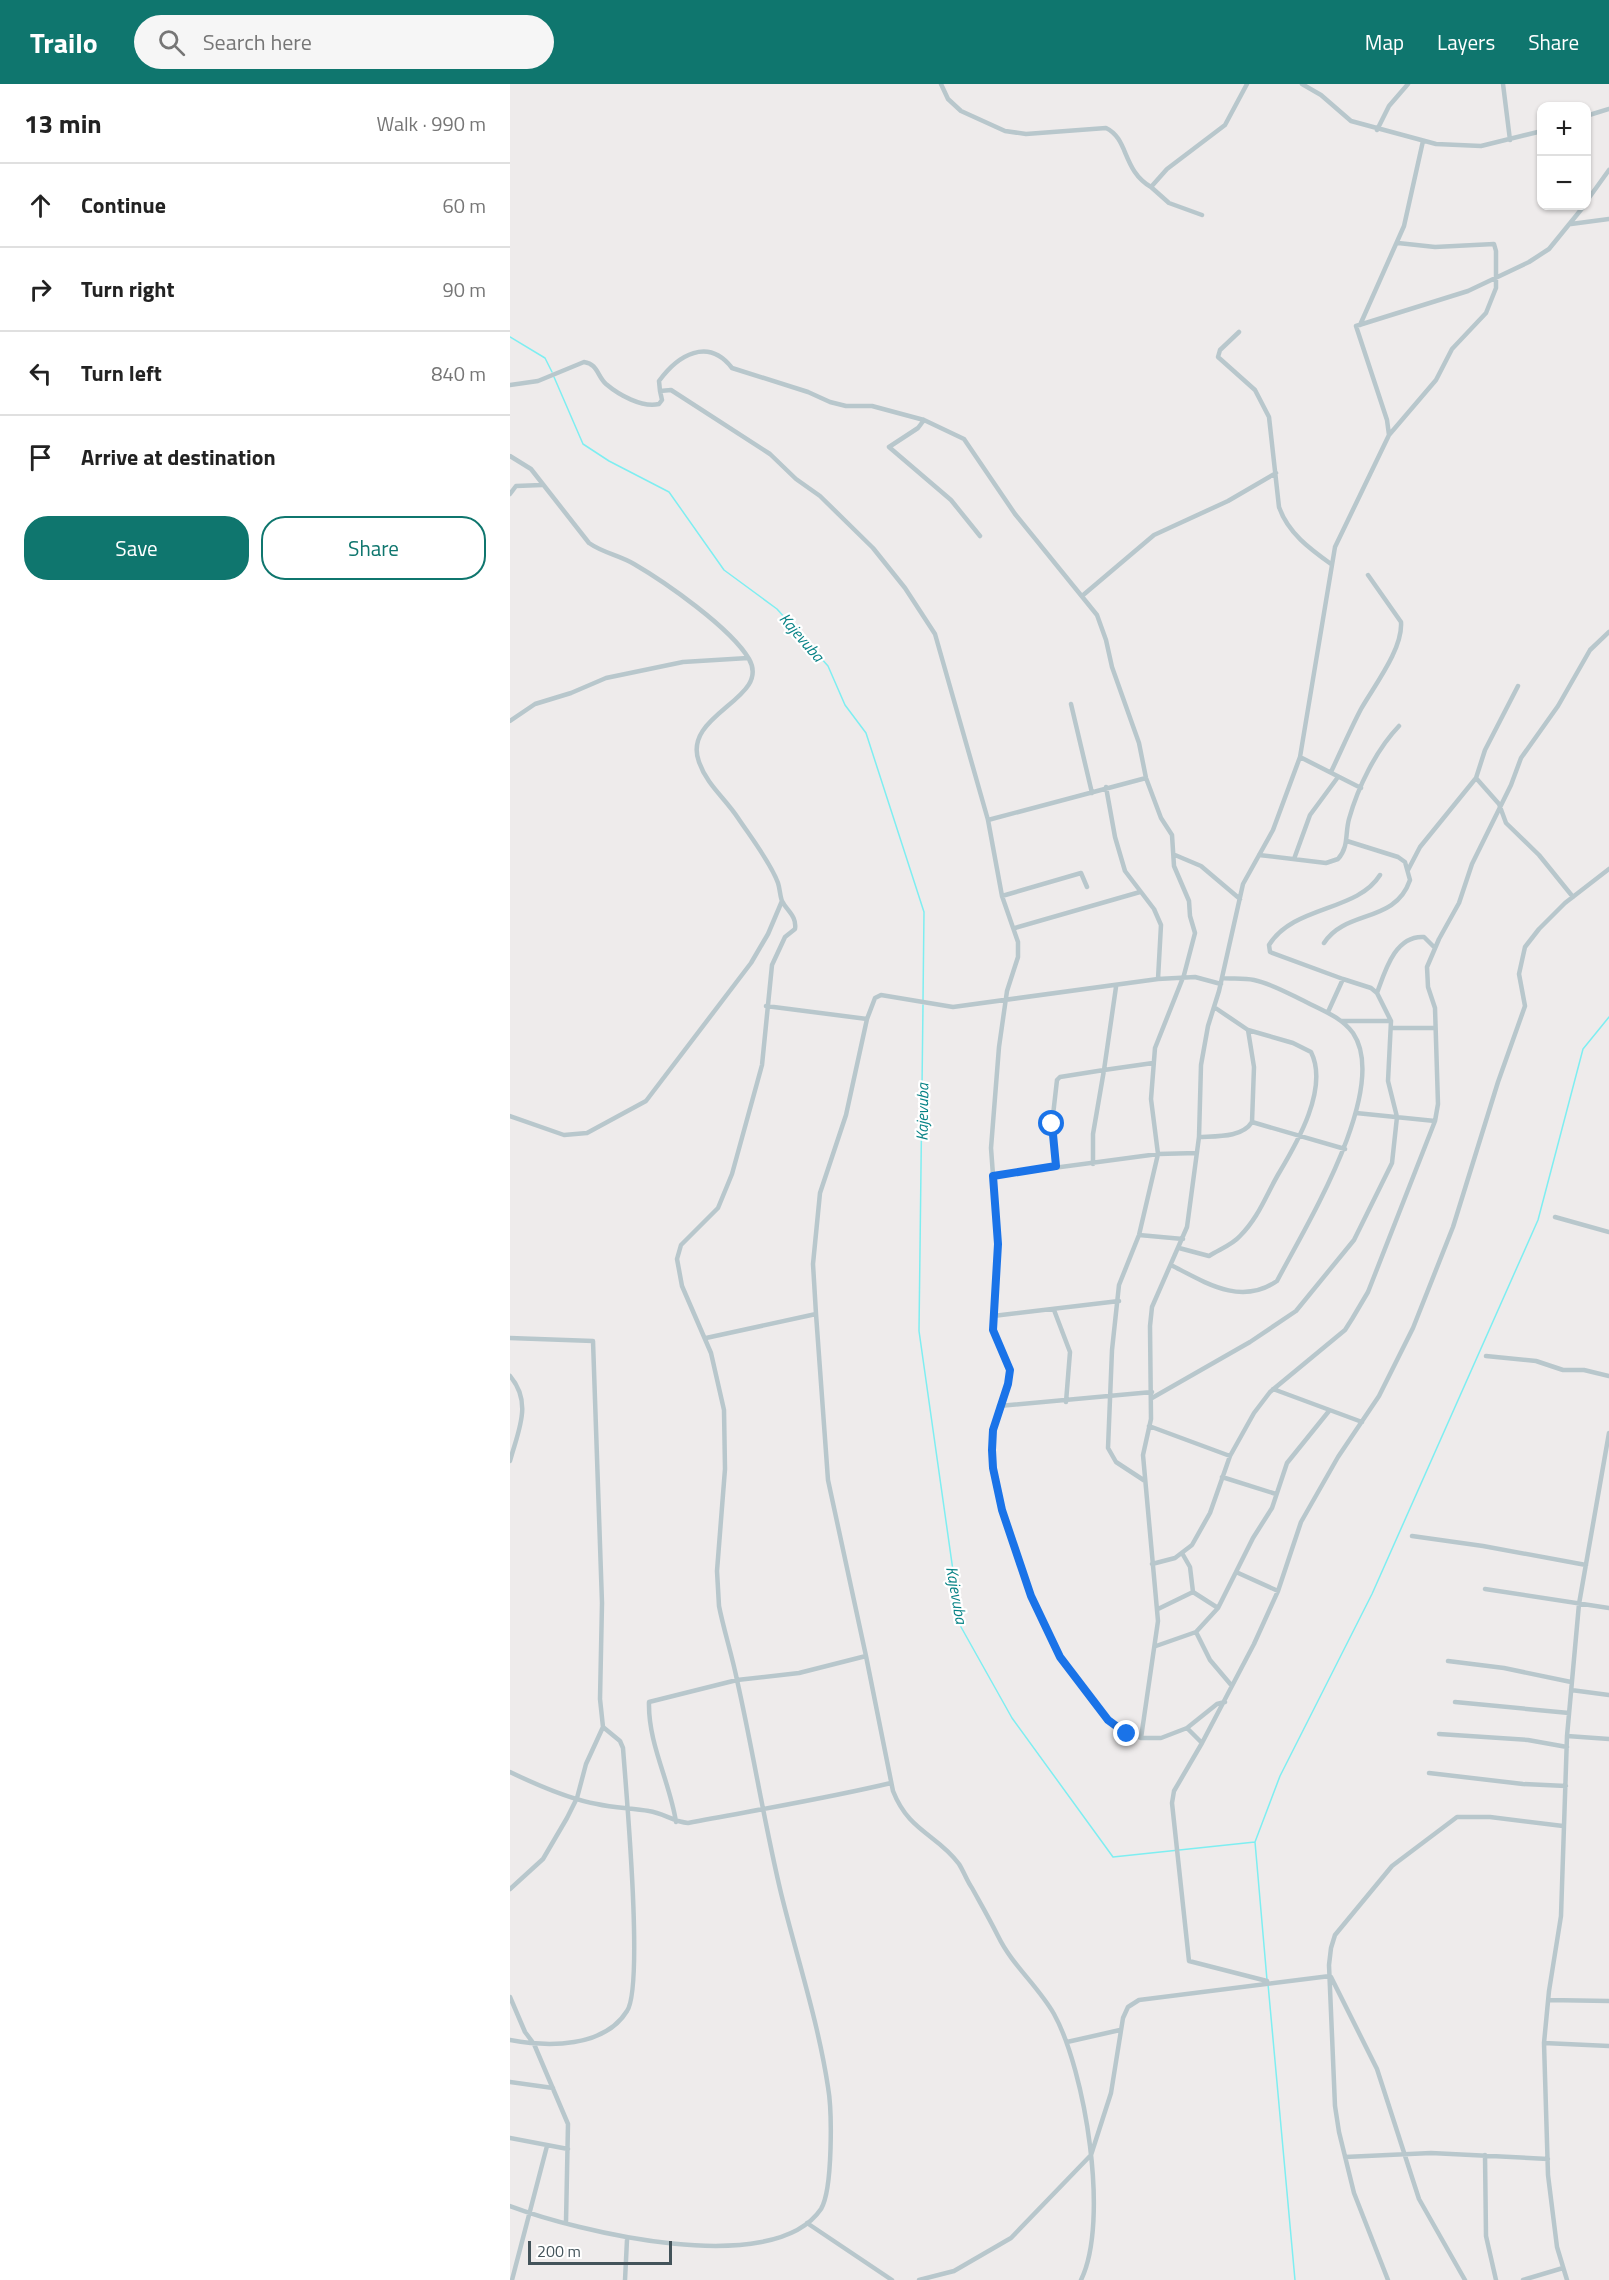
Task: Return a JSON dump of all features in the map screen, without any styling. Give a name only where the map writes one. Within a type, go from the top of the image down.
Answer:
[{"type":"street","points":[[941,84],[948,99],[961,111],[1005,131],[1026,134],[1106,128],[1119,138],[1133,174],[1169,203],[1202,215]]},
{"type":"street","points":[[1151,187],[1167,169],[1226,125],[1247,84]]},
{"type":"street","points":[[1302,84],[1321,95],[1346,119],[1377,130],[1423,141],[1469,147],[1537,132]]},
{"type":"street","points":[[1377,130],[1389,106],[1408,84]]},
{"type":"street","points":[[1503,84],[1510,140]]},
{"type":"street","points":[[1591,115],[1609,109]]},
{"type":"street","points":[[1360,325],[1398,243],[1423,141]]},
{"type":"street","points":[[1591,196],[1609,170]]},
{"type":"street","points":[[1389,435],[1387,420],[1356,326],[1468,291],[1496,278],[1546,252],[1581,210]]},
{"type":"street","points":[[1571,224],[1609,219]]},
{"type":"street","points":[[1141,1738],[1156,1646],[1158,1609],[1152,1564],[1143,1447],[1149,1426],[1152,1395],[1151,1315],[1183,1239],[1190,1209],[1199,1137],[1201,1065],[1208,1026],[1221,984],[1247,876],[1273,831],[1300,757],[1335,547],[1389,435],[1436,380],[1452,349],[1483,318],[1495,291],[1494,244],[1435,248],[1398,243]]},
{"type":"street","points":[[1239,332],[1220,350],[1218,357],[1255,390],[1269,417],[1279,507],[1283,519],[1306,546],[1331,564]]},
{"type":"street","points":[[510,385],[538,381],[584,362],[595,366],[605,383],[639,403],[650,406],[662,400],[659,381],[683,357],[708,351],[724,358],[732,368],[808,392],[830,402],[846,406],[872,406],[924,420],[964,439],[1015,514],[1097,615],[1112,667],[1139,743],[1146,778],[1161,818],[1172,835],[1176,876],[1189,901],[1195,933],[1182,979],[1157,1042],[1153,1063],[1151,1099],[1158,1154],[1139,1235],[1119,1285],[1109,1396],[1107,1442],[1110,1453],[1116,1462],[1146,1481]]},
{"type":"street","points":[[660,390],[671,390],[770,454],[795,479],[820,496],[873,549],[905,588],[935,634],[988,820],[1002,896],[1015,928],[1019,949],[1006,1000],[992,1130],[998,1244],[993,1316],[996,1342],[1010,1370],[1008,1384],[993,1430],[993,1468],[1002,1510],[1031,1596],[1060,1657],[1078,1683],[1117,1728],[1141,1738],[1161,1738],[1187,1728],[1216,1704],[1225,1702]]},
{"type":"street","points":[[924,420],[918,428],[890,447],[951,500],[980,536]]},
{"type":"street","points":[[510,456],[531,469],[589,543],[600,551],[632,563],[707,614],[748,658],[753,675],[744,691],[699,733],[696,749],[709,785],[736,814],[778,882],[782,901],[790,910],[795,929],[785,937],[772,965],[766,1006],[762,1065],[732,1174],[718,1208],[681,1245],[678,1253],[682,1286],[706,1338],[716,1367],[725,1425],[725,1469],[718,1546],[717,1590],[762,1808],[829,2089],[830,2157],[826,2192],[820,2210],[807,2223],[786,2235],[758,2244],[700,2248],[627,2240],[531,2214],[510,2206]]},
{"type":"street","points":[[1082,596],[1154,535],[1228,501],[1276,473]]},
{"type":"street","points":[[510,494],[516,486],[542,484]]},
{"type":"street","points":[[1330,772],[1402,632],[1401,622],[1368,575]]},
{"type":"street","points":[[1152,1564],[1165,1562],[1182,1553],[1198,1537],[1230,1456],[1254,1413],[1273,1389],[1345,1330],[1368,1292],[1435,1120],[1438,1104],[1435,1008],[1428,987],[1427,974],[1435,948],[1459,903],[1472,864],[1521,758],[1557,706],[1590,650],[1609,632]]},
{"type":"street","points":[[510,721],[535,704],[571,693],[606,678],[683,662],[748,658]]},
{"type":"street","points":[[1408,870],[1420,847],[1476,778],[1485,750],[1518,686]]},
{"type":"street","points":[[1071,704],[1092,793]]},
{"type":"street","points":[[1259,855],[1333,862],[1342,855],[1347,841],[1349,818],[1361,788],[1378,754],[1400,726]]},
{"type":"street","points":[[1300,757],[1361,788]]},
{"type":"street","points":[[1294,859],[1310,815],[1338,777]]},
{"type":"street","points":[[988,820],[1146,778]]},
{"type":"street","points":[[1476,778],[1499,804],[1506,823],[1539,855],[1573,897]]},
{"type":"street","points":[[1106,787],[1121,860],[1140,892],[1154,909],[1161,925],[1158,979]]},
{"type":"street","points":[[1324,943],[1340,927],[1389,908],[1400,899],[1410,880],[1405,862],[1398,857],[1347,841]]},
{"type":"street","points":[[1175,855],[1201,866],[1240,899]]},
{"type":"street","points":[[1270,1982],[1189,1961],[1172,1803],[1174,1791],[1225,1702],[1278,1591],[1301,1522],[1338,1457],[1379,1396],[1413,1328],[1453,1227],[1498,1082],[1525,1006],[1519,974],[1526,947],[1539,929],[1573,897],[1609,869]]},
{"type":"street","points":[[1002,896],[1081,873],[1087,887]]},
{"type":"street","points":[[999,1406],[1066,1402],[1109,1396],[1152,1395],[1287,1319],[1315,1290],[1354,1240],[1392,1163],[1397,1117],[1388,1081],[1393,1028],[1391,1021],[1377,993],[1371,988],[1342,979],[1268,949],[1275,935],[1291,923],[1359,894],[1374,884],[1380,875]]},
{"type":"street","points":[[1015,928],[1140,892]]},
{"type":"street","points":[[510,1116],[564,1134],[587,1133],[646,1101],[751,963],[768,934],[782,901]]},
{"type":"street","points":[[1377,993],[1390,961],[1407,940],[1424,937],[1435,948]]},
{"type":"street","points":[[1081,2280],[1090,2251],[1093,2216],[1090,2155],[1079,2089],[1067,2042],[1052,2012],[998,1936],[985,1907],[959,1864],[910,1822],[898,1805],[891,1783],[828,1480],[813,1264],[820,1193],[846,1115],[867,1019],[875,998],[881,995],[953,1007],[1116,987],[1158,979],[1195,977],[1221,984]]},
{"type":"street","points":[[1171,1265],[1232,1291],[1252,1293],[1277,1281],[1345,1149],[1356,1113],[1360,1089],[1361,1050],[1353,1033],[1342,1021],[1328,1012],[1267,984],[1252,979],[1222,978]]},
{"type":"street","points":[[1328,1012],[1342,979]]},
{"type":"street","points":[[1093,1164],[1094,1134],[1116,987]]},
{"type":"street","points":[[766,1006],[867,1019]]},
{"type":"street","points":[[1179,1248],[1209,1256],[1237,1239],[1261,1210],[1313,1105],[1314,1058],[1306,1048],[1248,1030],[1215,1007]]},
{"type":"street","points":[[1342,1021],[1391,1021]]},
{"type":"street","points":[[1393,1028],[1435,1028]]},
{"type":"street","points":[[1199,1137],[1235,1134],[1247,1129],[1252,1122],[1254,1067],[1248,1030]]},
{"type":"street","points":[[1056,1166],[1052,1117],[1058,1078],[1153,1063]]},
{"type":"street","points":[[1356,1113],[1435,1120]]},
{"type":"street","points":[[1252,1122],[1345,1149]]},
{"type":"street","points":[[993,1176],[1158,1154],[1197,1153]]},
{"type":"street","points":[[1556,1217],[1609,1232]]},
{"type":"street","points":[[1139,1235],[1183,1239]]},
{"type":"street","points":[[993,1316],[1119,1301]]},
{"type":"street","points":[[1054,1310],[1070,1352],[1066,1402]]},
{"type":"street","points":[[706,1338],[816,1314]]},
{"type":"street","points":[[510,1338],[593,1341],[602,1603],[600,1699],[603,1727],[586,1764],[578,1798],[543,1859],[510,1889]]},
{"type":"street","points":[[1486,1356],[1536,1361],[1563,1370],[1609,1376]]},
{"type":"street","points":[[510,1376],[519,1388],[523,1405],[519,1433],[510,1461]]},
{"type":"street","points":[[1273,1389],[1362,1422]]},
{"type":"street","points":[[1156,1646],[1196,1632],[1218,1608],[1272,1508],[1287,1463],[1329,1411]]},
{"type":"street","points":[[1149,1426],[1230,1456]]},
{"type":"street","points":[[1568,2280],[1557,2247],[1548,2159],[1544,2043],[1561,1916],[1567,1736],[1579,1604],[1609,1433]]},
{"type":"street","points":[[1222,1477],[1276,1494]]},
{"type":"street","points":[[1412,1536],[1483,1546],[1586,1565]]},
{"type":"street","points":[[1182,1553],[1190,1567],[1193,1592]]},
{"type":"street","points":[[1236,1572],[1278,1591]]},
{"type":"street","points":[[1485,1589],[1609,1608]]},
{"type":"street","points":[[1193,1592],[1218,1608]]},
{"type":"street","points":[[1158,1609],[1193,1592]]},
{"type":"street","points":[[1196,1632],[1210,1660],[1232,1686]]},
{"type":"street","points":[[676,1822],[671,1792],[662,1772],[649,1702],[737,1680],[799,1672],[866,1656]]},
{"type":"street","points":[[1448,1661],[1504,1668],[1571,1682]]},
{"type":"street","points":[[1571,1690],[1609,1695]]},
{"type":"street","points":[[1455,1702],[1569,1713]]},
{"type":"street","points":[[510,2040],[534,2044],[582,2041],[609,2030],[630,2007],[634,1917],[623,1748],[620,1741],[603,1727]]},
{"type":"street","points":[[1187,1728],[1202,1743]]},
{"type":"street","points":[[1439,1734],[1528,1740],[1567,1747]]},
{"type":"street","points":[[1567,1736],[1609,1739]]},
{"type":"street","points":[[510,1772],[531,1782],[578,1798],[664,1815],[676,1822],[688,1822],[762,1808],[784,1807],[891,1783]]},
{"type":"street","points":[[1429,1773],[1566,1786]]},
{"type":"street","points":[[1388,2280],[1363,2219],[1345,2157],[1335,2106],[1330,1948],[1335,1935],[1392,1866],[1457,1817],[1490,1817],[1563,1826]]},
{"type":"street","points":[[919,2280],[954,2271],[1011,2238],[1090,2155],[1112,2093],[1120,2030],[1125,2011],[1140,2000],[1330,1976]]},
{"type":"street","points":[[1330,1976],[1377,2069],[1402,2153],[1419,2199],[1465,2280]]},
{"type":"street","points":[[510,1997],[525,2032],[534,2044],[568,2124],[566,2222]]},
{"type":"street","points":[[1548,2000],[1609,2001]]},
{"type":"street","points":[[1067,2042],[1120,2030]]},
{"type":"street","points":[[1544,2043],[1609,2046]]},
{"type":"street","points":[[510,2082],[553,2088]]},
{"type":"street","points":[[510,2138],[568,2148]]},
{"type":"street","points":[[512,2280],[547,2146]]},
{"type":"street","points":[[1345,2157],[1402,2153],[1548,2159]]},
{"type":"street","points":[[1485,2156],[1486,2236],[1496,2280]]},
{"type":"street","points":[[807,2223],[892,2280]]},
{"type":"street","points":[[625,2280],[627,2240]]},
{"type":"street","points":[[1523,2280],[1563,2268]]},
{"type":"waterway","name":"Kajevuba","points":[[510,337],[545,358],[552,372]]},
{"type":"waterway","name":"Kajevuba","points":[[554,377],[583,444],[609,461],[669,492],[724,570],[777,609],[828,666],[845,705],[866,733],[924,912],[923,1000]]},
{"type":"waterway","name":"Kajevuba","points":[[923,1005],[919,1331],[961,1627],[1012,1718],[1113,1857],[1255,1842]]},
{"type":"waterway","points":[[1267,1980],[1255,1842],[1280,1776],[1372,1594],[1538,1220],[1583,1049],[1609,1017]]},
{"type":"waterway","points":[[1268,1984],[1295,2280]]},
{"type":"route","points":[[1052,1124],[1056,1166],[993,1176],[998,1244],[993,1290],[993,1330],[1004,1361],[1010,1370],[1008,1384],[993,1430],[993,1468],[1002,1510],[1031,1596],[1060,1657],[1108,1720],[1127,1734]]}]
